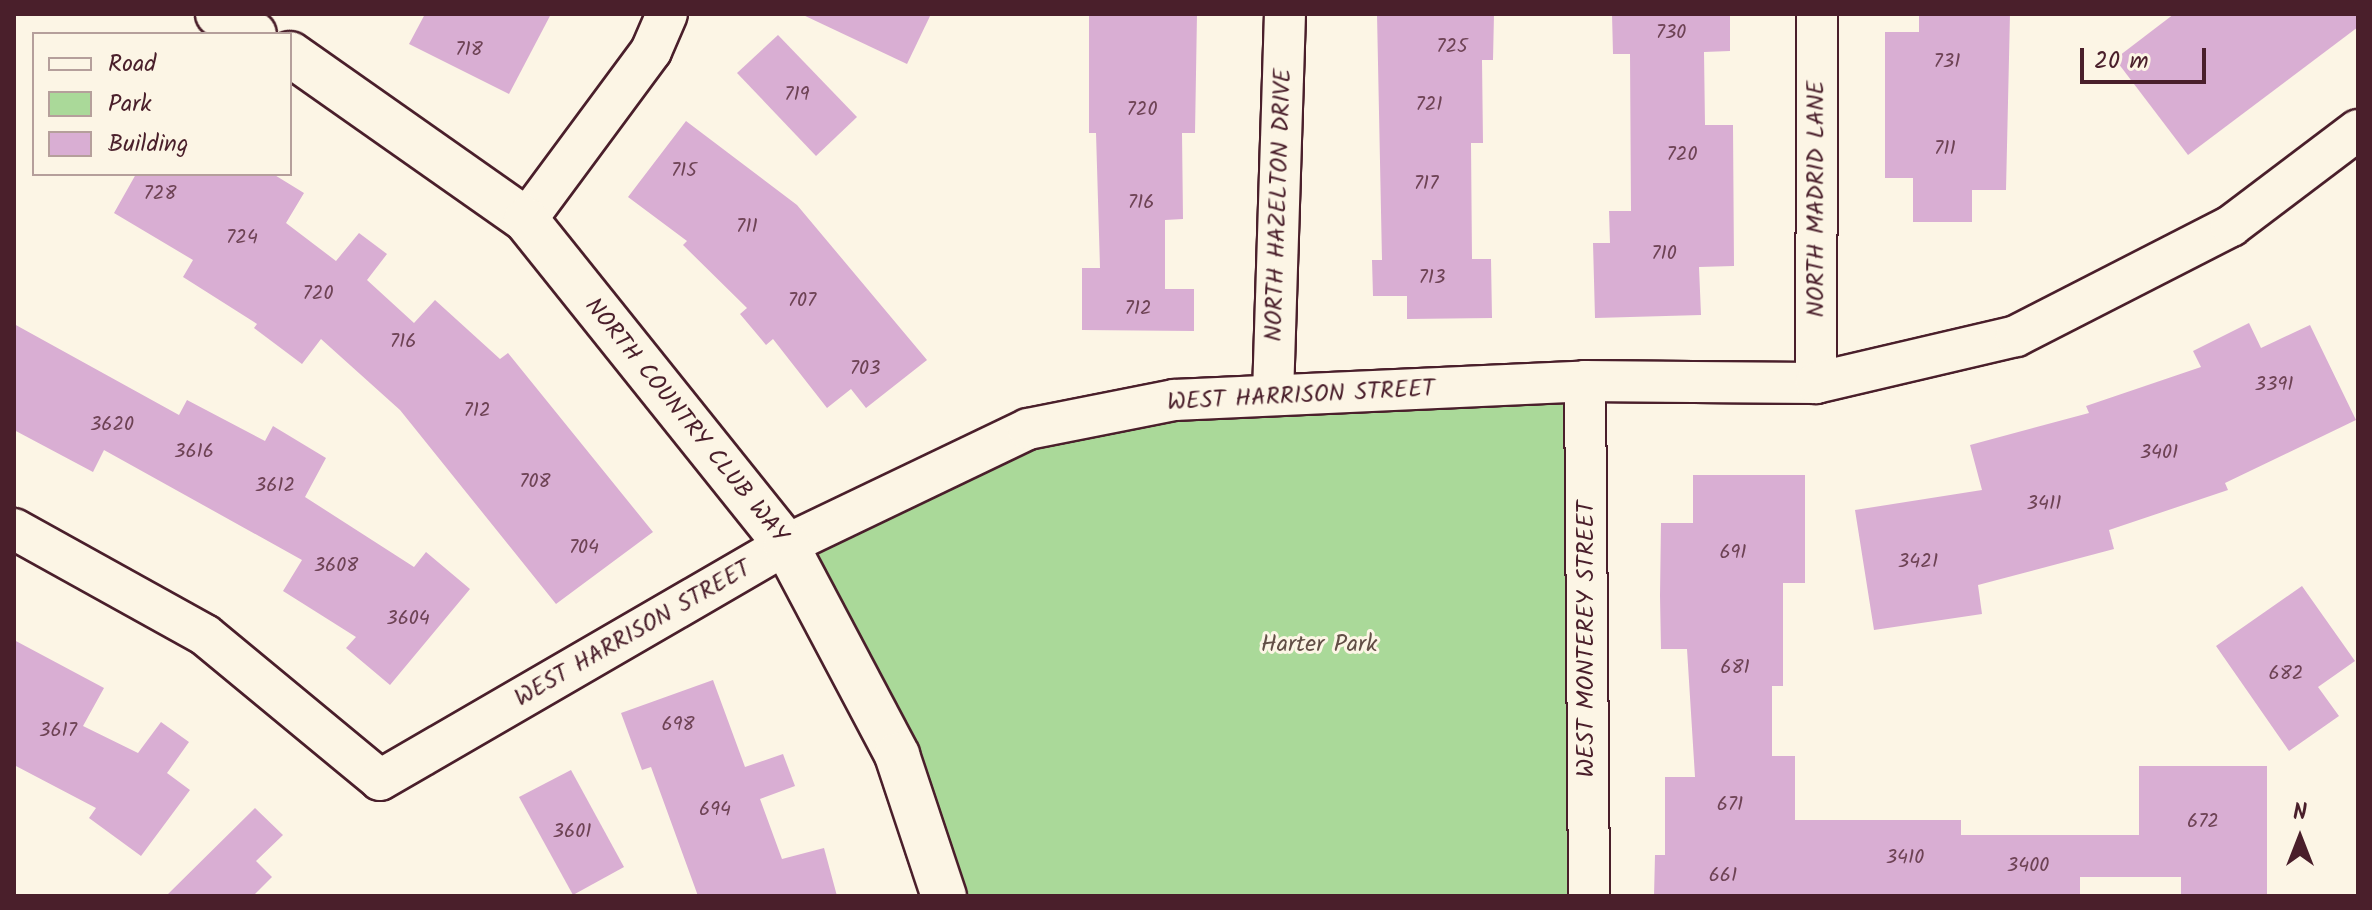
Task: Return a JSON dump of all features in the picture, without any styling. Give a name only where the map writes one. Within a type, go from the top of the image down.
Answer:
[{"type":"street","points":[[218,14],[250,32]]},
{"type":"street","points":[[526,220],[651,51],[667,14]]},
{"type":"street","name":"NORTH HAZELTON DRIVE","points":[[1273,395],[1285,14]]},
{"type":"street","name":"NORTH MADRID LANE","points":[[1816,383],[1817,14]]},
{"type":"street","name":"NORTH COUNTRY CLUB WAY","points":[[292,55],[526,220],[786,545],[897,755],[944,896]]},
{"type":"street","name":"WEST HARRISON STREET","points":[[14,529],[205,635],[380,780],[786,545],[1028,429],[1174,400],[1585,381],[1816,383],[2016,336],[2231,226],[2358,130]]},
{"type":"street","name":"WEST MONTEREY STREET","points":[[1585,381],[1589,896]]},
{"type":"green space","name":"Harter Park","points":[[1585,381],[1589,896],[944,896],[786,545],[1028,429]]},
{"type":"building","points":[[425,14],[551,14],[509,94],[409,44]]},
{"type":"building","points":[[801,14],[931,14],[907,64]]},
{"type":"building","points":[[1089,14],[1197,14],[1195,133],[1182,133],[1183,219],[1165,220],[1165,289],[1194,289],[1194,331],[1082,330],[1082,268],[1100,268],[1096,133],[1089,133]]},
{"type":"building","points":[[1377,14],[1494,14],[1493,60],[1482,60],[1483,143],[1471,143],[1472,259],[1491,259],[1492,318],[1407,319],[1407,296],[1373,296],[1372,260],[1382,260]]},
{"type":"building","points":[[1612,14],[1730,14],[1730,51],[1704,52],[1705,125],[1733,125],[1734,266],[1699,267],[1701,315],[1595,318],[1593,243],[1610,243],[1609,211],[1631,211],[1630,54],[1613,54]]},
{"type":"building","points":[[1919,14],[2010,14],[2006,190],[1972,190],[1972,222],[1913,222],[1913,178],[1885,178],[1885,32],[1919,32]]},
{"type":"building","points":[[2174,14],[2358,14],[2358,27],[2188,155],[2115,59]]},
{"type":"building","points":[[778,35],[857,117],[816,156],[737,73]]},
{"type":"building","points":[[686,121],[797,205],[927,360],[866,408],[851,389],[827,408],[773,339],[766,345],[740,314],[747,308],[683,245],[687,241],[628,197]]},
{"type":"building","points":[[135,176],[276,176],[304,193],[286,223],[336,261],[359,233],[387,254],[367,280],[414,323],[435,300],[500,359],[508,353],[653,532],[556,604],[400,410],[321,339],[302,364],[254,328],[257,324],[183,277],[193,260],[114,213]]},
{"type":"building","points":[[2249,323],[2261,348],[2310,325],[2356,420],[2225,483],[2228,490],[2109,530],[2114,549],[1978,585],[1982,614],[1874,630],[1855,510],[1982,490],[1970,445],[2089,413],[2086,406],[2201,367],[2193,351]]},
{"type":"building","points":[[14,324],[179,415],[187,400],[265,441],[273,426],[326,458],[305,497],[414,567],[426,552],[470,589],[390,685],[346,648],[356,637],[283,591],[302,560],[104,450],[93,472],[14,430]]},
{"type":"building","points":[[1693,475],[1805,475],[1805,583],[1783,583],[1783,686],[1772,686],[1772,756],[1795,756],[1795,820],[1961,820],[1961,835],[2139,835],[2139,766],[2267,766],[2267,896],[2181,896],[2181,877],[2080,877],[2080,896],[1654,896],[1655,855],[1665,855],[1665,777],[1695,777],[1687,649],[1661,649],[1660,596],[1661,523],[1693,523]]},
{"type":"building","points":[[2302,586],[2355,661],[2318,687],[2339,716],[2289,751],[2216,646]]},
{"type":"building","points":[[14,640],[104,688],[83,726],[138,753],[161,722],[189,742],[167,773],[190,790],[141,856],[89,818],[96,808],[14,765]]},
{"type":"building","points":[[713,680],[745,767],[783,754],[795,786],[760,799],[782,859],[824,848],[837,896],[698,896],[651,767],[642,770],[621,713]]},
{"type":"building","points":[[571,770],[624,867],[573,895],[519,797]]},
{"type":"building","points":[[255,808],[283,835],[256,861],[272,877],[253,896],[166,896]]}]
